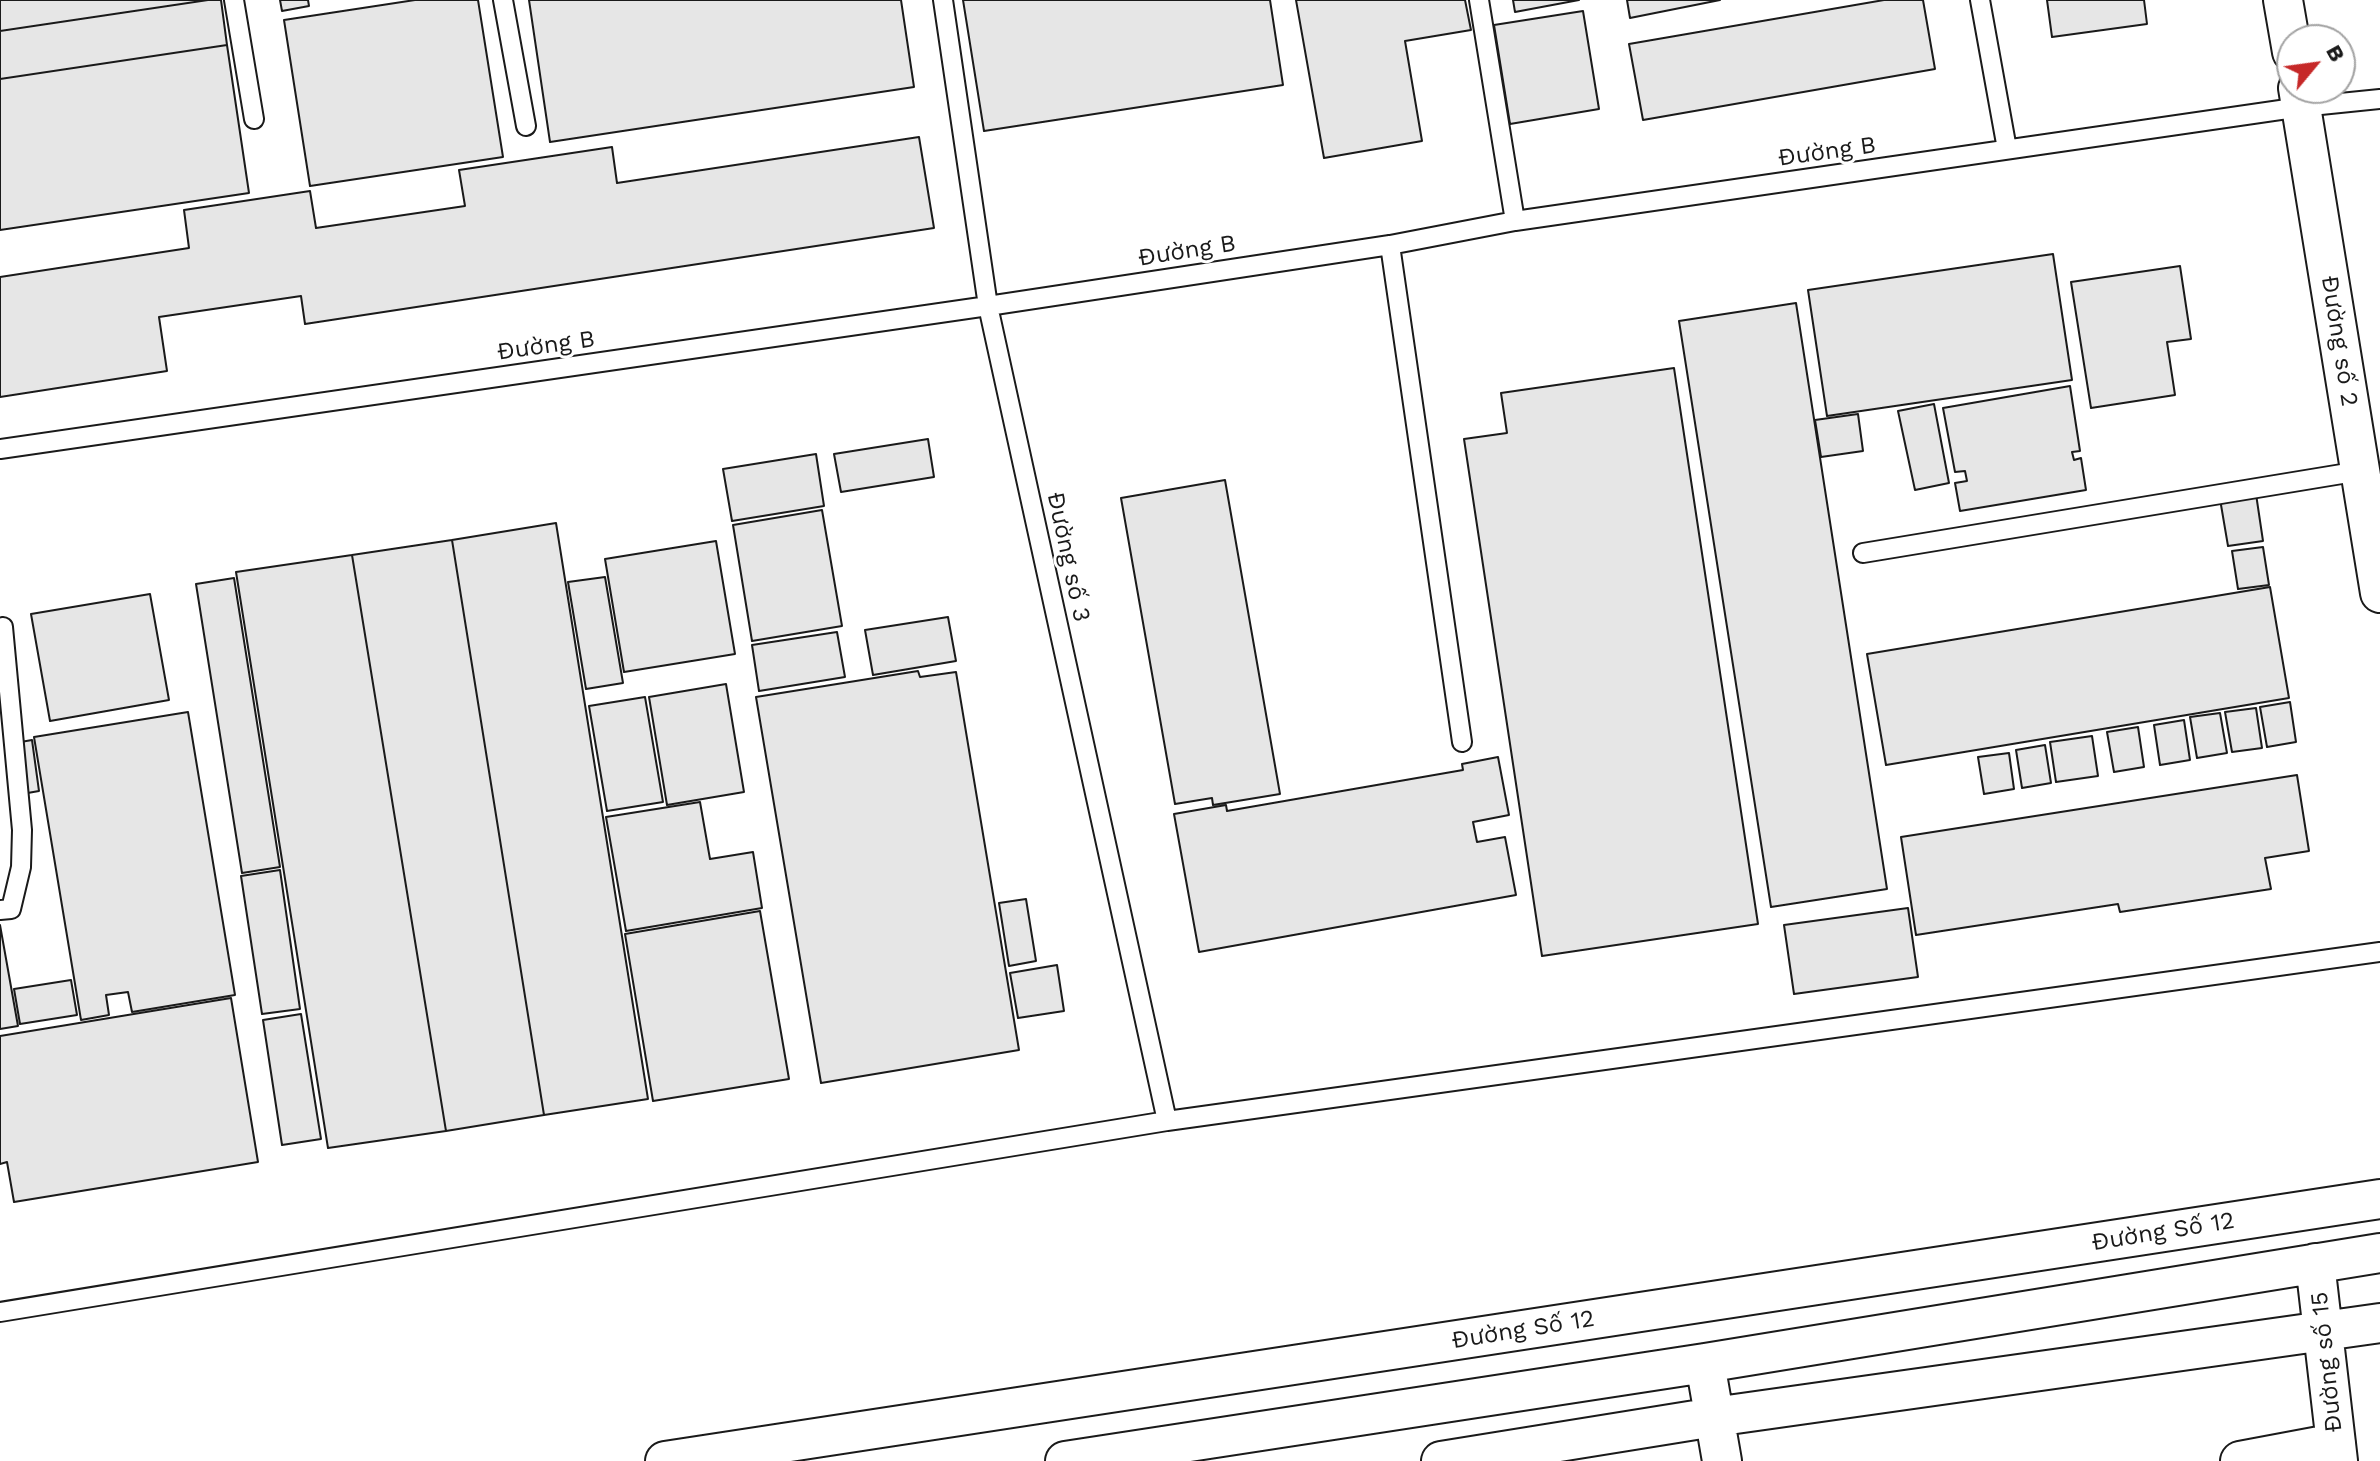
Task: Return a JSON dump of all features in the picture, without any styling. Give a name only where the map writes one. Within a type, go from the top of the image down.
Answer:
[{"type":"street","points":[[2283,0],[2287,24]]},
{"type":"street","name":"Đường số 2","points":[[2300,104],[2380,593]]},
{"type":"street","name":"Đường Số 12","points":[[665,1461],[2380,1199]]},
{"type":"street","points":[[1065,1461],[1705,1363],[2380,1253]]},
{"type":"street","name":"Đường số 15","points":[[2315,1263],[2337,1452]]},
{"type":"street","points":[[1441,1461],[1714,1417],[2380,1323]]},
{"type":"street","points":[[1705,1363],[1722,1461]]},
{"type":"street","points":[[2240,1461],[2337,1452]]},
{"type":"lane","points":[[234,0],[254,119]]},
{"type":"lane","points":[[503,0],[526,126]]},
{"type":"lane","name":"Đường số 3","points":[[943,0],[988,306],[1167,1121]]},
{"type":"lane","points":[[1479,0],[1515,221]]},
{"type":"lane","points":[[1980,0],[2007,149]]},
{"type":"lane","name":"Đường B","points":[[2356,98],[2380,99]]},
{"type":"lane","name":"Đường B","points":[[0,449],[1390,245],[1515,221],[2007,149],[2276,101]]},
{"type":"lane","points":[[1390,245],[1462,742]]},
{"type":"lane","points":[[1863,553],[2360,471]]},
{"type":"lane","points":[[0,910],[11,909],[21,867],[22,842],[3,627]]},
{"type":"lane","points":[[0,1312],[1167,1121],[2380,952]]},
{"type":"building","points":[[0,0],[208,0],[0,31]]},
{"type":"building","points":[[221,0],[227,45],[0,79],[0,31]]},
{"type":"building","points":[[280,0],[308,0],[309,6],[282,11]]},
{"type":"building","points":[[415,0],[478,0],[503,157],[310,186],[284,20]]},
{"type":"building","points":[[529,0],[901,0],[914,87],[550,142]]},
{"type":"building","points":[[963,0],[1270,0],[1283,85],[984,131]]},
{"type":"building","points":[[1296,0],[1465,0],[1471,30],[1405,41],[1422,141],[1324,158]]},
{"type":"building","points":[[1513,0],[1579,0],[1515,12]]},
{"type":"building","points":[[1627,0],[1720,0],[1630,18]]},
{"type":"building","points":[[1884,0],[1923,0],[1935,69],[1643,120],[1629,44]]},
{"type":"building","points":[[2047,0],[2144,0],[2147,24],[2052,37]]},
{"type":"building","points":[[1583,11],[1599,109],[1510,124],[1494,25]]},
{"type":"building","points":[[227,45],[249,193],[0,230],[0,79]]},
{"type":"building","points":[[919,137],[934,228],[305,324],[301,296],[159,317],[167,371],[0,397],[0,277],[189,248],[184,210],[310,191],[316,228],[465,206],[459,170],[612,147],[617,183]]},
{"type":"building","points":[[2053,254],[2072,380],[1827,416],[1808,290]]},
{"type":"building","points":[[2180,266],[2191,339],[2167,342],[2175,395],[2091,408],[2071,282]]},
{"type":"building","points":[[1796,303],[1887,889],[1771,907],[1679,321]]},
{"type":"building","points":[[1674,368],[1758,924],[1542,956],[1464,439],[1507,433],[1501,393]]},
{"type":"building","points":[[2070,386],[2080,451],[2072,452],[2074,460],[2081,458],[2086,490],[1960,511],[1955,483],[1967,481],[1965,471],[1955,472],[1943,408]]},
{"type":"building","points":[[1934,404],[1949,483],[1915,490],[1898,411]]},
{"type":"building","points":[[1858,414],[1863,451],[1821,457],[1815,420]]},
{"type":"building","points":[[928,439],[934,477],[841,492],[834,454]]},
{"type":"building","points":[[816,454],[824,506],[732,521],[723,469]]},
{"type":"building","points":[[1225,480],[1280,794],[1213,805],[1212,798],[1175,804],[1121,498]]},
{"type":"building","points":[[2256,494],[2263,541],[2228,546],[2220,499]]},
{"type":"building","points":[[822,510],[842,626],[752,641],[733,525]]},
{"type":"building","points":[[556,523],[648,1099],[544,1115],[452,540]]},
{"type":"building","points":[[452,540],[544,1115],[446,1131],[352,555]]},
{"type":"building","points":[[716,541],[735,654],[624,672],[605,559]]},
{"type":"building","points":[[2263,547],[2269,585],[2238,589],[2232,551]]},
{"type":"building","points":[[352,555],[446,1131],[328,1148],[236,572]]},
{"type":"building","points":[[605,577],[623,683],[586,689],[568,582]]},
{"type":"building","points":[[234,578],[280,867],[242,873],[196,584]]},
{"type":"building","points":[[2270,587],[2289,698],[1886,765],[1867,654]]},
{"type":"building","points":[[150,594],[169,700],[50,721],[31,614]]},
{"type":"building","points":[[948,617],[956,661],[873,675],[865,630]]},
{"type":"building","points":[[837,632],[845,677],[759,691],[752,645]]},
{"type":"building","points":[[918,671],[920,677],[956,672],[1019,1050],[821,1083],[756,697]]},
{"type":"building","points":[[726,684],[744,792],[667,805],[649,697]]},
{"type":"building","points":[[645,697],[663,802],[607,811],[589,706]]},
{"type":"building","points":[[2290,702],[2296,742],[2267,747],[2260,707]]},
{"type":"building","points":[[2256,708],[2262,748],[2232,752],[2225,712]]},
{"type":"building","points":[[188,712],[235,995],[132,1012],[128,992],[106,995],[109,1015],[81,1020],[34,737]]},
{"type":"building","points":[[2220,713],[2227,753],[2197,758],[2190,717]]},
{"type":"building","points":[[2184,720],[2190,760],[2160,765],[2154,725]]},
{"type":"building","points":[[2138,727],[2144,767],[2114,772],[2107,732]]},
{"type":"building","points":[[2092,736],[2098,776],[2056,782],[2050,742]]},
{"type":"building","points":[[32,740],[39,791],[22,794],[15,743]]},
{"type":"building","points":[[2045,745],[2051,783],[2022,788],[2016,750]]},
{"type":"building","points":[[2009,753],[2014,789],[1984,794],[1978,757]]},
{"type":"building","points":[[1498,757],[1509,815],[1473,822],[1477,842],[1505,837],[1516,895],[1199,952],[1174,814],[1226,805],[1227,811],[1463,770],[1462,764]]},
{"type":"building","points":[[2297,775],[2309,851],[2265,858],[2271,889],[2120,912],[2118,904],[1916,935],[1901,837]]},
{"type":"building","points":[[700,802],[710,859],[753,852],[762,908],[626,931],[606,817]]},
{"type":"building","points":[[280,870],[300,1009],[262,1014],[241,876]]},
{"type":"building","points":[[1026,899],[1036,961],[1009,966],[999,903]]},
{"type":"building","points":[[1908,908],[1918,977],[1794,994],[1784,925]]},
{"type":"building","points":[[760,911],[789,1079],[653,1101],[625,934]]},
{"type":"building","points":[[0,925],[18,1026],[0,1029]]},
{"type":"building","points":[[1057,965],[1064,1011],[1018,1018],[1010,973]]},
{"type":"building","points":[[71,980],[77,1015],[20,1024],[14,989]]},
{"type":"building","points":[[231,998],[258,1162],[14,1202],[7,1162],[0,1164],[0,1036]]},
{"type":"building","points":[[301,1014],[321,1139],[282,1145],[263,1020]]}]
